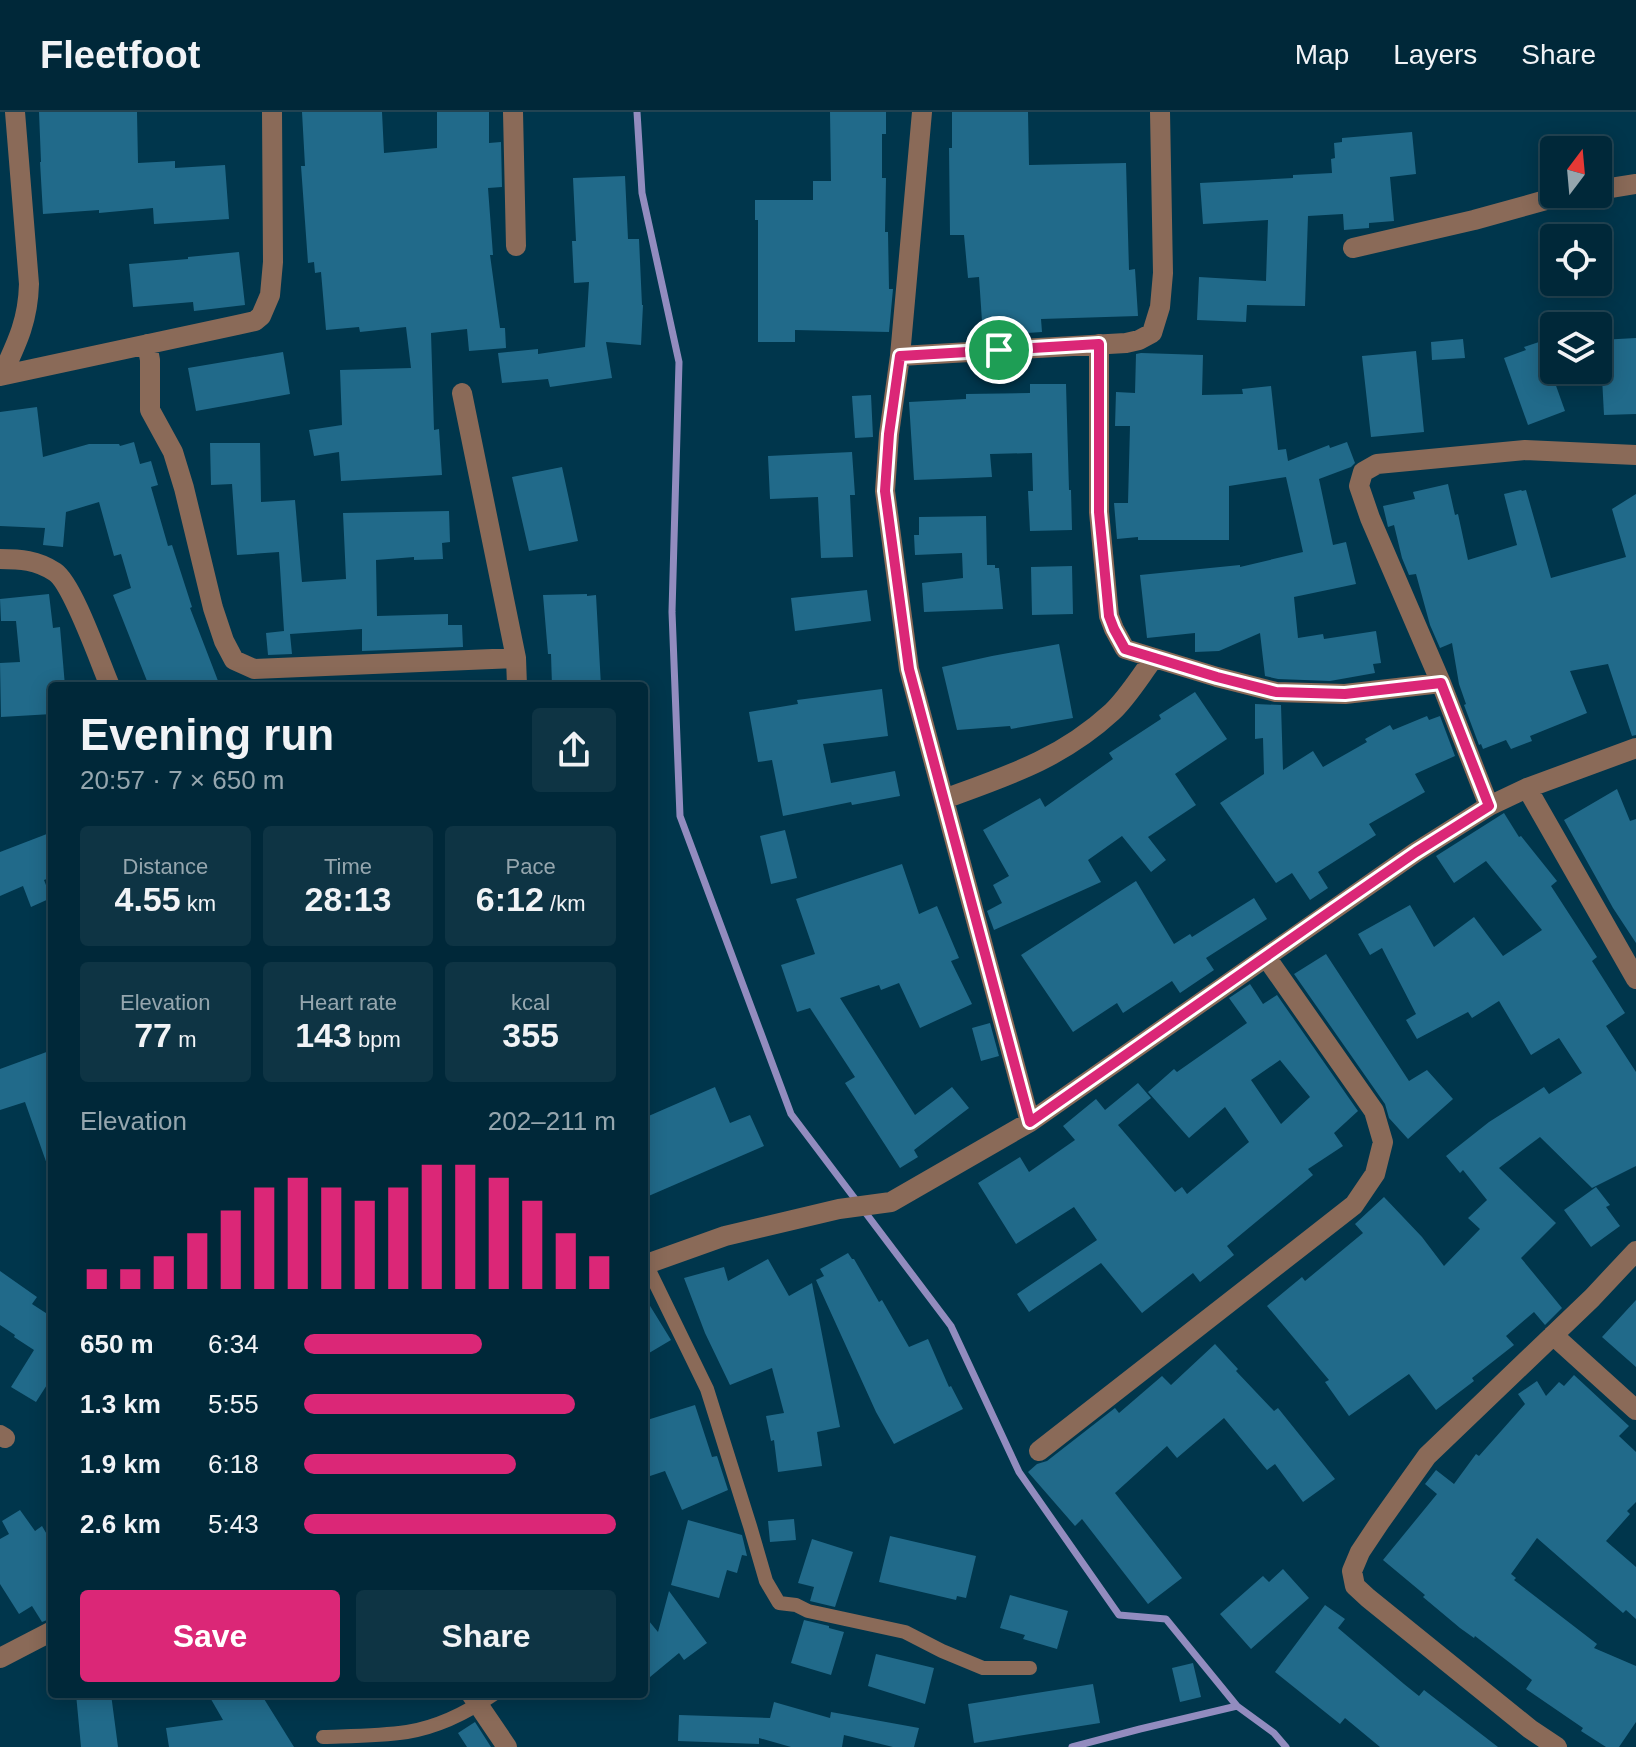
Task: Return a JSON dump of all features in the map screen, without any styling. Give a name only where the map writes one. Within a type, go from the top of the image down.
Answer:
[{"type":"street","points":[[1,376],[21,334],[28,307],[29,284],[15,112]]},
{"type":"street","points":[[1,376],[255,321],[261,316],[270,295],[273,262],[272,112]]},
{"type":"street","points":[[513,112],[516,246]]},
{"type":"street","points":[[922,112],[885,491],[909,669],[1030,1122]]},
{"type":"street","points":[[900,356],[1099,344],[1139,340],[1152,333],[1160,307],[1163,273],[1160,112]]},
{"type":"street","points":[[1612,188],[1636,184]]},
{"type":"street","points":[[1353,248],[1540,202]]},
{"type":"street","points":[[147,344],[150,410],[173,452],[213,608],[234,660],[254,669],[516,658]]},
{"type":"street","points":[[1099,344],[1099,512],[1109,616],[1125,649],[1276,692],[1345,694],[1441,683]]},
{"type":"street","points":[[462,393],[516,658],[517,682]]},
{"type":"street","points":[[1489,806],[1441,683],[1370,518],[1359,486],[1363,472],[1377,464],[1525,450],[1636,455]]},
{"type":"street","points":[[0,559],[26,559],[57,573],[72,596],[108,682]]},
{"type":"street","points":[[944,799],[1009,776],[1072,745],[1115,710],[1154,658]]},
{"type":"street","points":[[648,1264],[725,1236],[839,1209],[891,1202],[1030,1122],[1416,852],[1489,806],[1527,788],[1636,748]]},
{"type":"street","points":[[1527,788],[1636,979]]},
{"type":"street","points":[[1039,1451],[1354,1205],[1375,1174],[1383,1142],[1374,1111],[1266,957]]},
{"type":"street","points":[[1557,1747],[1530,1729],[1368,1598],[1355,1586],[1352,1571],[1373,1532],[1427,1456],[1592,1298],[1636,1251]]},
{"type":"street","points":[[1553,1335],[1636,1410]]},
{"type":"street","points":[[0,1658],[48,1633]]},
{"type":"street","points":[[481,1698],[507,1747]]},
{"type":"lane","points":[[648,1271],[707,1389],[766,1581],[779,1603],[905,1632],[983,1668],[1030,1668]]},
{"type":"lane","points":[[323,1737],[405,1732],[445,1721],[481,1698]]},
{"type":"building","points":[[39,112],[137,112],[138,163],[175,161],[175,168],[225,165],[229,219],[154,224],[153,208],[43,214]]},
{"type":"building","points":[[302,112],[382,112],[384,153],[437,148],[437,112],[489,112],[489,143],[501,142],[502,187],[488,188],[493,255],[490,255],[500,328],[505,328],[506,348],[469,351],[467,329],[431,333],[434,430],[439,429],[442,475],[341,481],[339,452],[314,456],[309,430],[342,425],[340,370],[411,368],[406,327],[360,332],[359,327],[326,330],[321,272],[315,273],[314,262],[308,263],[301,166],[305,166]]},
{"type":"building","points":[[830,112],[886,112],[886,134],[882,134],[882,178],[886,178],[885,232],[888,232],[889,289],[893,289],[889,332],[795,330],[795,342],[758,342],[758,220],[755,220],[755,200],[813,200],[813,181],[831,181]]},
{"type":"building","points":[[952,112],[1028,112],[1029,165],[1126,163],[1129,270],[1135,269],[1138,316],[1041,319],[1042,332],[983,336],[979,277],[968,278],[964,235],[950,235],[949,148],[952,148]]},
{"type":"building","points":[[1412,132],[1416,174],[1390,177],[1394,221],[1369,223],[1369,228],[1344,230],[1343,214],[1308,216],[1305,306],[1247,305],[1246,322],[1197,320],[1199,277],[1266,281],[1268,220],[1203,224],[1200,183],[1332,173],[1334,143],[1342,142],[1342,138]]},
{"type":"building","points":[[625,176],[628,239],[639,239],[643,305],[641,345],[606,342],[612,378],[550,387],[548,379],[502,383],[498,353],[538,349],[538,354],[585,347],[589,282],[574,283],[573,178]]},
{"type":"building","points":[[239,252],[245,305],[194,311],[193,302],[133,307],[129,264]]},
{"type":"building","points":[[1636,338],[1636,414],[1604,415],[1602,384],[1612,384],[1612,339]]},
{"type":"building","points":[[1463,339],[1465,358],[1432,360],[1431,342]]},
{"type":"building","points":[[1539,342],[1540,384],[1555,384],[1565,411],[1528,425],[1504,358]]},
{"type":"building","points":[[1416,351],[1424,432],[1371,437],[1362,356]]},
{"type":"building","points":[[283,352],[290,394],[196,411],[188,368]]},
{"type":"building","points":[[1136,354],[1203,355],[1202,395],[1243,394],[1242,389],[1271,386],[1278,450],[1286,449],[1288,461],[1329,445],[1330,448],[1347,442],[1355,463],[1319,479],[1333,545],[1346,542],[1356,584],[1294,597],[1298,638],[1323,634],[1324,639],[1376,631],[1381,663],[1373,664],[1375,673],[1330,681],[1265,676],[1260,633],[1219,651],[1195,652],[1195,633],[1147,638],[1140,575],[1240,567],[1303,552],[1286,477],[1229,486],[1229,540],[1117,539],[1114,503],[1128,503],[1130,426],[1115,426],[1116,392],[1135,393]]},
{"type":"building","points":[[1030,384],[1066,384],[1072,530],[1030,531],[1028,491],[1033,491],[1032,453],[990,454],[992,477],[914,480],[909,402],[966,399],[966,394],[1030,393]]},
{"type":"building","points":[[871,395],[873,437],[855,438],[852,396]]},
{"type":"building","points":[[37,407],[43,457],[89,444],[120,446],[134,442],[140,464],[151,461],[158,485],[151,487],[168,546],[172,545],[190,608],[218,682],[147,682],[113,595],[131,588],[121,554],[114,556],[99,502],[66,512],[63,547],[43,545],[45,528],[0,526],[0,412]]},
{"type":"building","points":[[210,443],[260,443],[261,502],[295,500],[302,582],[346,579],[343,513],[449,511],[450,542],[442,543],[443,559],[414,560],[414,557],[376,560],[377,616],[448,614],[448,625],[462,625],[463,647],[362,651],[362,629],[290,634],[292,654],[268,655],[266,633],[284,631],[279,552],[237,555],[232,484],[211,485]]},
{"type":"building","points":[[852,452],[855,495],[850,495],[853,557],[821,558],[818,497],[770,499],[768,456]]},
{"type":"building","points":[[562,467],[578,541],[529,551],[512,477]]},
{"type":"building","points":[[1448,484],[1468,560],[1517,545],[1504,494],[1526,490],[1551,578],[1626,557],[1612,509],[1636,494],[1636,735],[1632,736],[1608,664],[1570,671],[1587,713],[1530,736],[1532,741],[1511,749],[1506,740],[1483,749],[1479,745],[1464,705],[1452,643],[1440,648],[1430,625],[1416,574],[1409,575],[1394,525],[1388,527],[1383,506],[1415,499],[1413,492]]},
{"type":"building","points":[[986,516],[987,565],[999,568],[1003,609],[924,612],[922,583],[963,578],[962,553],[915,555],[914,535],[919,535],[919,517]]},
{"type":"building","points":[[1072,566],[1073,614],[1032,615],[1031,567]]},
{"type":"building","points":[[867,590],[871,621],[795,631],[791,598]]},
{"type":"building","points":[[49,594],[53,628],[60,627],[65,682],[48,682],[48,714],[1,717],[0,663],[20,662],[16,621],[1,621],[0,599]]},
{"type":"building","points":[[543,595],[596,595],[601,682],[552,682]]},
{"type":"building","points":[[1059,644],[1073,718],[1011,729],[1010,726],[957,730],[942,667]]},
{"type":"building","points":[[882,689],[888,736],[823,744],[831,783],[895,771],[900,796],[783,816],[772,760],[758,762],[749,712],[798,704],[797,700]]},
{"type":"building","points":[[1195,692],[1227,739],[1175,774],[1196,805],[1148,837],[1166,860],[1151,872],[1122,836],[1088,860],[1101,882],[994,930],[987,911],[1002,903],[993,885],[1009,876],[983,830],[1040,798],[1045,807],[1113,759],[1109,753]]},
{"type":"building","points":[[1255,704],[1281,705],[1283,770],[1313,751],[1323,767],[1390,725],[1393,730],[1427,716],[1429,720],[1440,716],[1455,756],[1415,774],[1425,792],[1369,824],[1376,835],[1318,872],[1328,888],[1310,900],[1292,873],[1276,883],[1220,803],[1264,774],[1263,738],[1255,739]]},
{"type":"building","points":[[1617,789],[1630,821],[1636,819],[1636,943],[1564,820]]},
{"type":"building","points":[[1504,813],[1519,837],[1557,881],[1551,886],[1597,957],[1592,961],[1625,1013],[1606,1026],[1636,1072],[1636,1166],[1592,1188],[1540,1137],[1499,1168],[1556,1223],[1521,1258],[1562,1308],[1545,1325],[1534,1312],[1506,1336],[1514,1345],[1436,1410],[1409,1374],[1349,1416],[1325,1382],[1329,1380],[1267,1306],[1302,1277],[1305,1281],[1363,1233],[1355,1224],[1384,1197],[1422,1237],[1444,1266],[1480,1229],[1468,1218],[1487,1200],[1463,1170],[1460,1173],[1446,1156],[1489,1122],[1544,1087],[1549,1094],[1582,1073],[1559,1038],[1531,1055],[1499,1001],[1472,1018],[1468,1012],[1417,1039],[1406,1020],[1416,1014],[1382,948],[1370,955],[1358,934],[1410,905],[1434,947],[1474,917],[1503,956],[1542,930],[1486,861],[1454,883],[1436,856]]},
{"type":"building","points":[[785,830],[797,878],[771,884],[760,836]]},
{"type":"building","points":[[48,834],[48,878],[44,880],[48,899],[31,907],[23,886],[0,896],[0,852]]},
{"type":"building","points":[[902,864],[919,914],[937,906],[959,958],[951,961],[972,1004],[920,1028],[899,983],[881,990],[879,985],[840,998],[915,1115],[952,1087],[969,1108],[914,1150],[918,1157],[900,1168],[845,1083],[855,1077],[810,1008],[797,1012],[781,965],[815,954],[796,899]]},
{"type":"building","points":[[1136,881],[1174,944],[1190,934],[1192,937],[1254,898],[1267,919],[1206,958],[1214,970],[1180,993],[1172,981],[1123,1013],[1117,1003],[1073,1032],[1021,955]]},
{"type":"building","points":[[1326,954],[1409,1081],[1427,1070],[1453,1099],[1408,1139],[1389,1118],[1385,1104],[1294,974]]},
{"type":"building","points":[[1250,984],[1263,1004],[1277,995],[1358,1111],[1334,1133],[1343,1146],[1308,1169],[1313,1175],[1227,1246],[1234,1255],[1200,1282],[1193,1273],[1142,1313],[1101,1263],[1029,1312],[1017,1294],[1097,1240],[1074,1207],[1016,1244],[978,1183],[1020,1157],[1029,1172],[1075,1140],[1063,1126],[1096,1099],[1105,1110],[1138,1083],[1151,1098],[1118,1125],[1175,1192],[1182,1187],[1187,1194],[1249,1142],[1225,1107],[1189,1138],[1148,1092],[1174,1069],[1177,1072],[1247,1023],[1229,998]],"holes":[[[1280,1060],[1310,1097],[1281,1124],[1251,1080]]]},
{"type":"building","points":[[990,1023],[999,1056],[981,1061],[972,1028]]},
{"type":"building","points":[[48,1051],[48,1167],[25,1102],[0,1110],[0,1069]]},
{"type":"building","points":[[715,1087],[730,1123],[750,1115],[764,1146],[648,1196],[648,1116]]},
{"type":"building","points":[[1596,1187],[1610,1205],[1606,1207],[1620,1226],[1591,1247],[1564,1210]]},
{"type":"building","points":[[848,1253],[879,1302],[882,1300],[909,1347],[928,1339],[949,1387],[963,1409],[894,1444],[876,1412],[816,1280],[824,1276],[820,1269]]},
{"type":"building","points":[[768,1259],[789,1296],[812,1283],[840,1427],[817,1432],[822,1466],[778,1472],[774,1440],[771,1441],[766,1416],[784,1413],[772,1368],[730,1385],[705,1333],[684,1278],[724,1267],[728,1281]]},
{"type":"building","points":[[0,1271],[37,1297],[32,1304],[48,1314],[48,1383],[36,1402],[11,1387],[34,1350],[0,1325]]},
{"type":"building","points":[[1636,1300],[1636,1367],[1602,1337]]},
{"type":"building","points":[[648,1303],[671,1340],[648,1354]]},
{"type":"building","points":[[1215,1344],[1274,1411],[1278,1408],[1335,1479],[1303,1502],[1275,1464],[1267,1470],[1224,1418],[1177,1458],[1167,1446],[1115,1493],[1182,1578],[1148,1604],[1082,1519],[1075,1526],[1028,1472],[1115,1408],[1119,1413],[1162,1376],[1171,1385]]},
{"type":"building","points":[[1574,1375],[1629,1426],[1619,1436],[1636,1452],[1636,1502],[1627,1511],[1630,1514],[1606,1541],[1636,1567],[1636,1619],[1626,1610],[1623,1613],[1537,1538],[1511,1574],[1516,1578],[1514,1580],[1597,1644],[1594,1648],[1636,1666],[1636,1722],[1619,1747],[1606,1747],[1526,1689],[1532,1680],[1460,1628],[1383,1560],[1437,1494],[1425,1484],[1436,1470],[1454,1484],[1476,1454],[1479,1456],[1525,1404],[1518,1394],[1537,1381],[1546,1396],[1559,1382],[1564,1386]]},
{"type":"building","points":[[695,1405],[712,1457],[717,1456],[728,1490],[682,1510],[665,1471],[648,1477],[648,1420]]},
{"type":"building","points":[[20,1510],[35,1531],[42,1526],[48,1536],[48,1620],[42,1622],[32,1606],[19,1614],[0,1584],[0,1539],[9,1534],[2,1521]]},
{"type":"building","points":[[794,1519],[796,1540],[770,1542],[768,1521]]},
{"type":"building","points":[[688,1520],[742,1535],[747,1556],[742,1555],[737,1573],[727,1570],[719,1598],[671,1585]]},
{"type":"building","points":[[890,1536],[976,1556],[966,1598],[957,1596],[956,1600],[879,1582]]},
{"type":"building","points":[[812,1539],[853,1552],[835,1607],[810,1601],[814,1587],[798,1583]]},
{"type":"building","points":[[1283,1569],[1309,1598],[1251,1649],[1220,1614],[1263,1576],[1269,1582]]},
{"type":"building","points":[[669,1591],[707,1643],[684,1660],[679,1653],[648,1679],[648,1620],[658,1632]]},
{"type":"building","points":[[1010,1595],[1068,1611],[1057,1649],[1000,1628]]},
{"type":"building","points":[[1325,1605],[1345,1619],[1338,1628],[1404,1684],[1419,1696],[1424,1690],[1498,1747],[1380,1747],[1345,1718],[1340,1724],[1275,1672]]},
{"type":"building","points":[[804,1620],[844,1632],[831,1675],[791,1663]]},
{"type":"building","points":[[876,1654],[934,1668],[925,1704],[868,1686]]},
{"type":"building","points":[[1193,1663],[1201,1697],[1180,1702],[1172,1668]]},
{"type":"building","points":[[1093,1684],[1100,1723],[974,1743],[968,1704]]},
{"type":"building","points":[[76,1698],[112,1698],[118,1747],[81,1747]]},
{"type":"building","points":[[210,1698],[263,1698],[294,1747],[169,1747],[166,1728],[223,1720]]},
{"type":"building","points":[[774,1702],[830,1718],[831,1712],[919,1728],[914,1747],[893,1747],[844,1735],[842,1747],[791,1747],[759,1738],[759,1744],[678,1741],[679,1715],[770,1718]]},
{"type":"building","points":[[475,1722],[491,1747],[467,1747],[458,1733]]},
{"type":"waterway","points":[[637,112],[642,193],[679,362],[672,612],[680,816],[791,1114],[951,1326],[1019,1472],[1119,1615],[1166,1619],[1237,1706],[1274,1733],[1286,1747]]},
{"type":"waterway","points":[[1072,1747],[1237,1706]]},
{"type":"route","points":[[1099,344],[1099,512],[1109,616],[1125,649],[1276,692],[1345,694],[1441,683],[1489,806],[1416,852],[1030,1122],[909,669],[885,491],[900,356],[999,350],[1099,344]]}]
